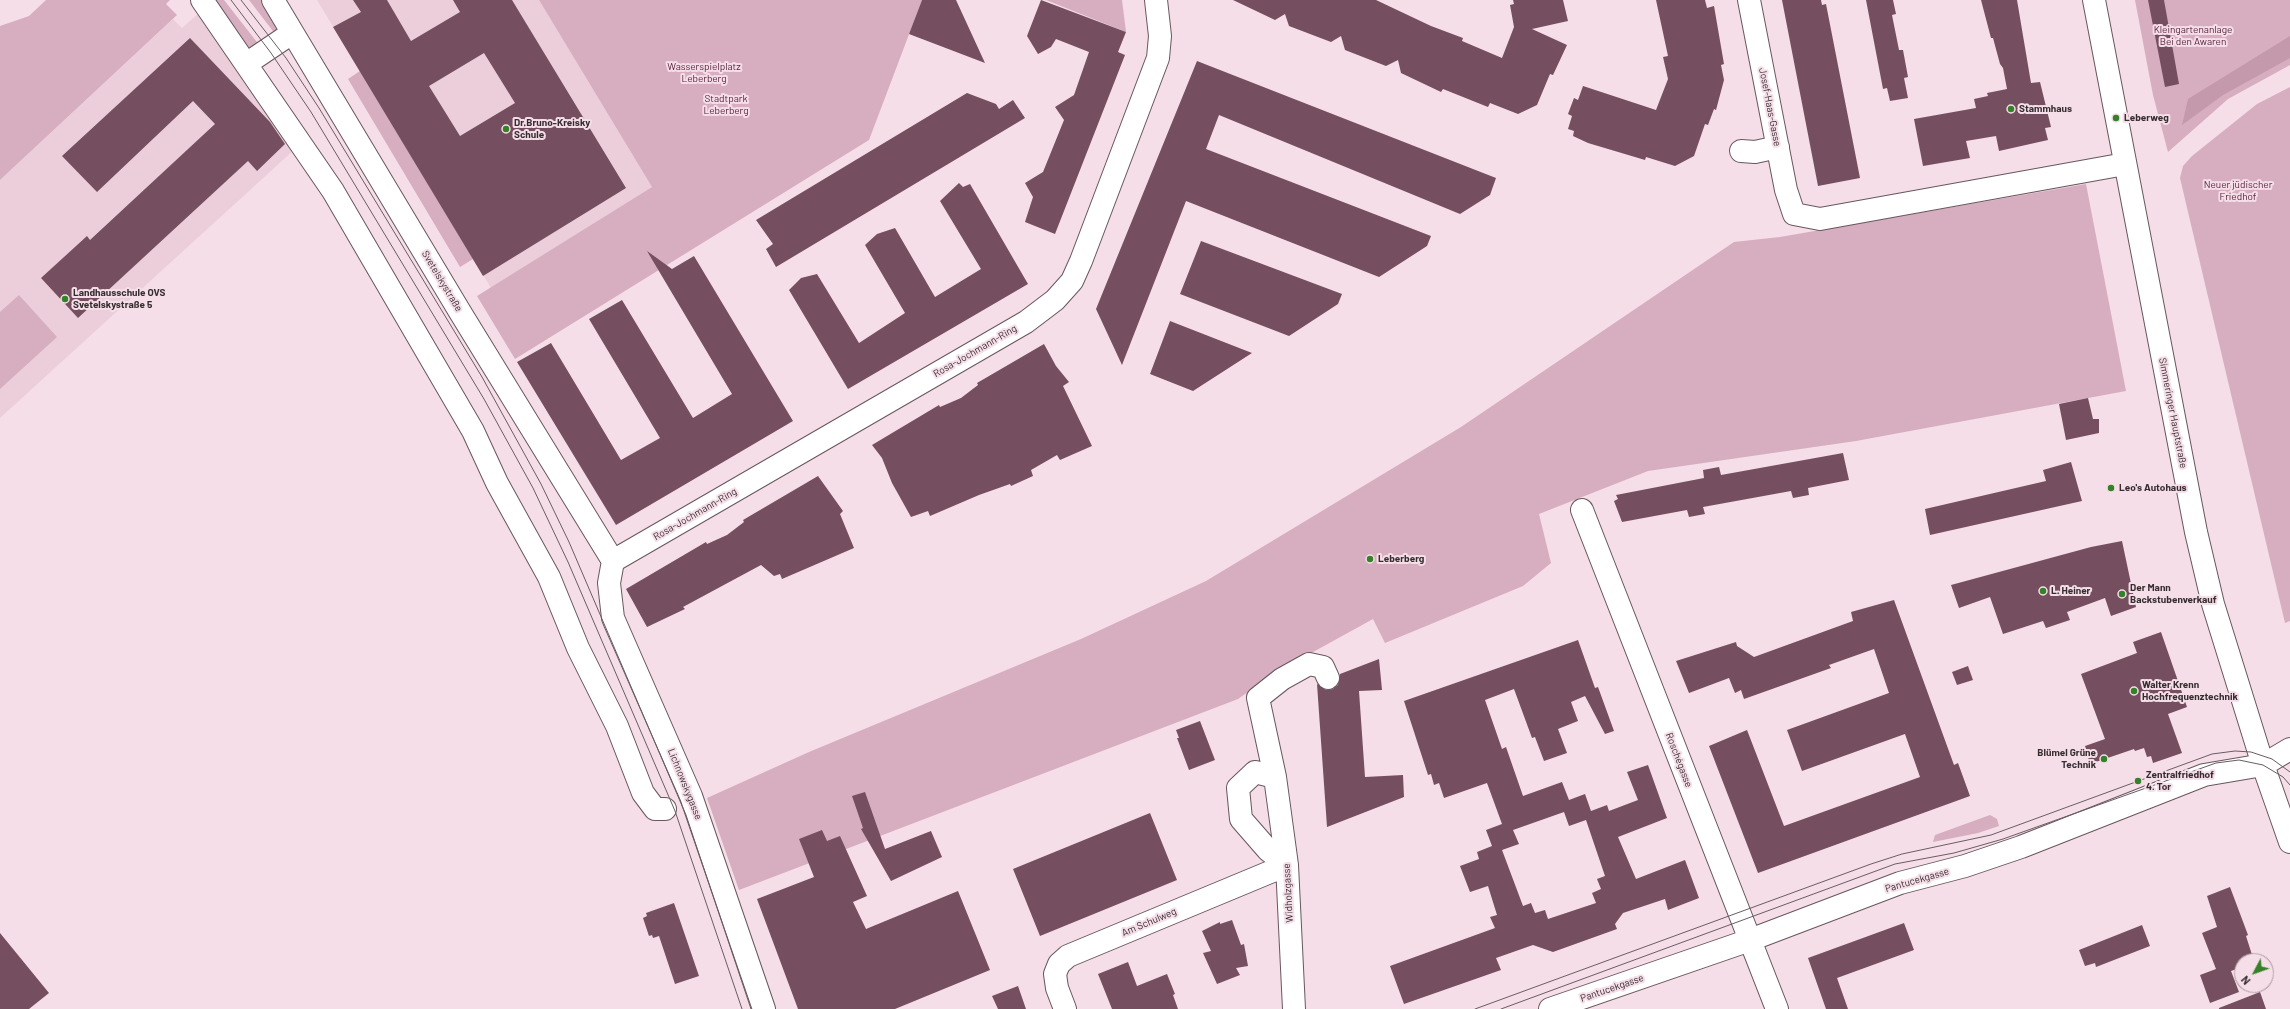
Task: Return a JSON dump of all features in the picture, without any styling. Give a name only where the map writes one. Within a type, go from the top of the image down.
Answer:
[{"type":"street","points":[[202,0],[333,191],[473,431],[497,483],[548,577],[578,648],[616,726],[643,793],[655,809],[665,809]]},
{"type":"street","name":"Svetelskystraße","points":[[272,0],[613,561]]},
{"type":"street","name":"Rosa-Jochmann-Ring","points":[[613,561],[1026,322],[1055,300],[1072,281],[1081,261],[1158,58],[1160,36],[1156,0]]},
{"type":"street","name":"Josef-Haas-Gasse","points":[[1749,0],[1786,190],[1794,214],[1820,219],[2125,164]]},
{"type":"street","name":"Simmeringer Hauptstraße","points":[[2094,0],[2196,532],[2213,604],[2263,765],[2290,842]]},
{"type":"street","points":[[246,64],[292,33]]},
{"type":"street","points":[[1741,151],[1755,152],[1778,147]]},
{"type":"street","name":"Roschégasse","points":[[1582,510],[1777,1009]]},
{"type":"street","name":"Lichnowskygasse","points":[[613,561],[609,583],[613,618],[691,796],[764,1009]]},
{"type":"street","name":"Widholzgasse","points":[[1294,1009],[1287,865],[1275,777],[1258,698],[1282,679],[1309,664],[1323,667],[1328,678]]},
{"type":"street","points":[[2263,765],[2290,749]]},
{"type":"street","name":"Pantucekgasse","points":[[1550,1009],[1750,940],[1900,883],[1965,866],[2021,847],[2204,775],[2263,765]]},
{"type":"street","points":[[1275,777],[1255,772],[1238,788],[1241,819],[1264,846],[1287,865]]},
{"type":"street","name":"Am Schulweg","points":[[1065,1009],[1055,981],[1056,968],[1068,956],[1287,865]]},
{"type":"shaded area","name":"Dr.Bruno-Kreisky Schule","points":[[317,0],[539,0],[652,187],[491,288]]},
{"type":"shaded area","name":"Landhausschule OVS Svetelskystraße 5","points":[[198,14],[203,15],[295,149],[0,418],[0,180],[173,19],[182,28]]},
{"type":"shaded area","points":[[2290,36],[2290,58],[2223,95],[2182,125],[2188,99]]},
{"type":"green space","points":[[46,0],[170,0],[166,4],[177,15],[0,180],[0,26],[29,16]]},
{"type":"green space","points":[[207,0],[224,0],[260,46],[247,57]]},
{"type":"green space","points":[[249,0],[263,0],[281,31],[276,35]]},
{"type":"green space","name":"Stadtpark Leberberg","points":[[539,0],[922,0],[869,140],[515,359],[477,296],[652,187]]},
{"type":"green space","points":[[1046,0],[1122,0],[1126,32]]},
{"type":"green space","name":"Kleingartenanlage Bei den Awaren","points":[[2135,0],[2290,0],[2290,65],[2228,99],[2168,152],[2153,95]]},
{"type":"green space","points":[[360,71],[473,259],[460,267],[348,79]]},
{"type":"green space","name":"Neuer jüdischer Friedhof","points":[[2290,87],[2290,621],[2285,623],[2180,178],[2183,166],[2192,156],[2257,104]]},
{"type":"green space","points":[[2086,184],[2126,391],[1856,441],[1648,471],[1539,514],[1551,563],[1523,586],[1385,643],[1373,619],[1275,673],[1238,699],[739,890],[707,798],[809,752],[1081,639],[1206,581],[1461,427],[1734,242],[1780,237]]},
{"type":"green space","points":[[19,295],[57,337],[0,389],[0,312]]},
{"type":"green space","points":[[1990,815],[1997,819],[1999,826],[1978,833],[1933,842],[1935,835]]},
{"type":"building","name":"Dr.Bruno-Kreisky Schule","points":[[353,0],[387,0],[411,41],[460,12],[453,0],[512,0],[626,188],[483,276],[333,27],[361,12]],"holes":[[[484,53],[515,103],[460,136],[429,86]]]},
{"type":"building","points":[[922,0],[956,0],[985,63],[909,34]]},
{"type":"building","points":[[1041,0],[1126,32],[1118,52],[1125,55],[1055,234],[1025,222],[1033,197],[1025,183],[1043,172],[1064,120],[1055,107],[1074,95],[1089,52],[1056,39],[1051,47],[1038,54],[1027,36]]},
{"type":"building","points":[[1233,0],[1376,0],[1431,26],[1463,38],[1462,41],[1502,58],[1514,27],[1510,5],[1514,4],[1513,0],[1563,0],[1568,21],[1532,29],[1567,45],[1553,75],[1550,74],[1537,105],[1518,114],[1490,103],[1488,107],[1443,89],[1441,92],[1401,73],[1398,60],[1386,66],[1345,50],[1341,36],[1331,42],[1289,26],[1285,14],[1275,20]]},
{"type":"building","points":[[1656,0],[1705,0],[1707,8],[1714,6],[1724,64],[1721,65],[1724,80],[1716,110],[1714,109],[1708,125],[1705,124],[1694,156],[1675,166],[1646,157],[1645,160],[1588,143],[1573,136],[1574,131],[1568,129],[1572,116],[1568,114],[1574,98],[1578,100],[1583,86],[1656,110],[1668,79],[1663,57],[1668,56]]},
{"type":"building","points":[[1782,0],[1821,0],[1822,5],[1826,4],[1860,178],[1818,186]]},
{"type":"building","points":[[1866,0],[1893,0],[1896,14],[1892,15],[1899,50],[1903,50],[1908,77],[1904,78],[1908,98],[1890,101],[1887,88],[1883,89]]},
{"type":"building","points":[[1981,0],[2017,0],[2031,83],[2040,82],[2051,127],[2045,128],[2048,140],[1999,151],[1996,136],[1966,141],[1970,158],[1923,166],[1914,119],[1976,108],[1974,99],[1988,96],[1987,93],[2007,89],[2003,68],[2000,64],[1993,38],[1991,38]]},
{"type":"building","points":[[2148,0],[2164,0],[2179,84],[2165,87]]},
{"type":"building","points":[[190,38],[270,122],[285,144],[257,171],[248,161],[78,318],[41,278],[87,236],[90,240],[215,124],[193,101],[97,192],[62,156]]},
{"type":"building","points":[[1197,61],[1496,178],[1490,195],[1460,214],[1219,115],[1206,149],[1431,236],[1427,246],[1379,277],[1186,201],[1122,365],[1096,309]]},
{"type":"building","points":[[967,93],[996,104],[999,109],[1013,100],[1025,118],[776,267],[766,249],[773,244],[756,220]]},
{"type":"building","points":[[959,183],[963,187],[970,184],[1028,284],[848,389],[789,290],[801,278],[817,274],[859,343],[905,313],[865,245],[877,234],[895,228],[935,297],[981,269],[940,201]]},
{"type":"building","points":[[1201,241],[1342,294],[1338,304],[1289,336],[1180,294]]},
{"type":"building","points":[[647,251],[672,269],[694,256],[793,421],[616,525],[517,362],[551,343],[621,460],[660,438],[589,319],[622,300],[693,418],[732,394]]},
{"type":"building","points":[[1170,321],[1252,353],[1193,391],[1150,374]]},
{"type":"building","points":[[1044,344],[1056,366],[1069,382],[1063,386],[1092,446],[1060,460],[1057,455],[1031,470],[1033,476],[1011,486],[1010,484],[979,495],[930,516],[928,511],[911,517],[892,483],[882,458],[872,445],[939,405],[940,407],[961,398],[978,385],[977,383]]},
{"type":"building","points":[[2088,398],[2093,419],[2099,419],[2099,433],[2066,440],[2059,404]]},
{"type":"building","points":[[1843,453],[1849,480],[1808,488],[1809,495],[1793,498],[1791,491],[1703,507],[1705,514],[1689,517],[1687,510],[1622,522],[1614,501],[1618,499],[1616,495],[1704,478],[1703,470],[1719,467],[1721,475]]},
{"type":"building","points":[[2071,462],[2082,501],[1930,535],[1925,509],[2046,481],[2043,470]]},
{"type":"building","points":[[818,476],[843,511],[840,514],[854,548],[782,579],[780,574],[774,576],[761,565],[683,607],[685,609],[647,627],[626,589],[706,542],[707,544],[727,535],[744,522],[743,520]]},
{"type":"building","name":"L. Heiner","points":[[2122,541],[2136,607],[2111,616],[2105,598],[2067,612],[2070,620],[2046,628],[2043,621],[2003,634],[1990,597],[1959,608],[1951,585],[2091,547]]},
{"type":"building","points":[[1894,600],[1954,765],[1958,763],[1970,796],[1758,873],[1709,746],[1747,730],[1784,826],[1920,777],[1905,734],[1802,771],[1787,730],[1889,693],[1874,649],[1829,665],[1831,668],[1744,699],[1741,690],[1735,693],[1729,678],[1689,693],[1676,661],[1736,642],[1737,646],[1754,657],[1853,621],[1851,612]]},
{"type":"building","name":"Walter Krenn Hochfrequenztechnik","points":[[2161,632],[2187,707],[2168,714],[2182,753],[2153,763],[2151,756],[2147,757],[2144,748],[2135,751],[2134,749],[2090,764],[2085,746],[2105,739],[2081,674],[2137,653],[2133,642]]},
{"type":"building","points":[[1578,640],[1595,688],[1598,687],[1614,731],[1605,734],[1585,696],[1571,702],[1578,721],[1558,729],[1567,753],[1544,761],[1535,737],[1532,738],[1514,689],[1485,700],[1502,749],[1506,747],[1523,796],[1562,782],[1569,800],[1585,794],[1591,811],[1607,805],[1609,811],[1638,800],[1627,772],[1648,765],[1667,818],[1618,837],[1636,879],[1685,860],[1699,898],[1668,910],[1665,899],[1623,913],[1615,924],[1617,929],[1553,952],[1533,945],[1496,958],[1501,970],[1404,1004],[1390,966],[1495,928],[1490,917],[1497,915],[1488,886],[1470,892],[1460,866],[1479,859],[1477,852],[1492,846],[1486,830],[1502,824],[1487,783],[1444,798],[1439,783],[1434,785],[1431,774],[1428,775],[1404,701]],"holes":[[[1564,812],[1569,826],[1586,820],[1605,876],[1597,879],[1601,889],[1592,893],[1596,903],[1548,919],[1545,910],[1535,913],[1531,903],[1523,906],[1502,850],[1519,844],[1513,830]]]},
{"type":"building","points":[[1379,659],[1382,690],[1359,691],[1365,777],[1403,775],[1404,797],[1327,827],[1317,684],[1326,690],[1333,689],[1338,685],[1340,674]]},
{"type":"building","points":[[1968,666],[1973,680],[1957,685],[1952,672]]},
{"type":"building","points":[[1200,721],[1215,760],[1189,770],[1177,738],[1179,738],[1176,730]]},
{"type":"building","points":[[865,792],[885,849],[931,831],[942,857],[891,881],[861,829],[863,828],[852,796]]},
{"type":"building","points":[[1150,813],[1177,880],[1040,936],[1013,869]]},
{"type":"building","points":[[822,830],[827,841],[840,836],[867,896],[853,902],[866,929],[958,891],[990,970],[895,1009],[798,1009],[757,899],[814,877],[799,839]]},
{"type":"building","points":[[2230,887],[2248,935],[2246,936],[2251,953],[2234,953],[2234,970],[2231,971],[2234,979],[2234,993],[2236,993],[2210,1003],[2200,975],[2216,969],[2202,933],[2217,927],[2207,896]]},
{"type":"building","points":[[674,903],[699,976],[675,984],[659,936],[653,938],[652,935],[649,936],[643,918],[647,916],[646,913]]},
{"type":"building","points":[[1232,920],[1241,945],[1244,944],[1248,966],[1236,968],[1240,975],[1217,984],[1203,953],[1211,951],[1202,931],[1220,922],[1220,924]]},
{"type":"building","points":[[1904,923],[1914,950],[1837,978],[1848,1009],[1826,1009],[1808,958]]},
{"type":"building","points":[[2142,925],[2150,946],[2096,967],[2095,963],[2085,966],[2079,950]]},
{"type":"building","points":[[0,933],[49,993],[29,1009],[0,1009]]},
{"type":"building","points":[[1128,962],[1137,986],[1167,974],[1175,994],[1173,995],[1178,1009],[1112,1009],[1098,974]]},
{"type":"building","points":[[1018,986],[1026,1009],[998,1009],[992,996]]},
{"type":"building","points":[[2260,993],[2266,1009],[2219,1009]]},
{"type":"tram line","points":[[231,0],[271,53],[311,112],[484,399],[533,488],[568,562],[675,811],[742,1009]]},
{"type":"tram line","points":[[241,0],[286,58],[319,108],[482,377],[541,484],[569,542],[686,815],[751,1009]]},
{"type":"tram line","points":[[1475,1009],[1871,864],[1902,854],[1991,835],[2212,754],[2235,751],[2251,752],[2272,759],[2290,772]]},
{"type":"tram line","points":[[1501,1009],[1895,864],[1954,853],[2003,839],[2216,763],[2239,760],[2263,765],[2283,777],[2290,785]]},
{"type":"place","name":"Stammhaus","points":[[2011,109]]},
{"type":"place","name":"Leberweg","points":[[2116,118]]},
{"type":"place","name":"Dr.Bruno-Kreisky Schule","points":[[506,129]]},
{"type":"place","name":"Landhausschule OVS Svetelskystraße 5","points":[[65,299]]},
{"type":"place","name":"Leo's Autohaus","points":[[2111,488]]},
{"type":"place","name":"Leberberg","points":[[1370,559]]},
{"type":"place","name":"L. Heiner","points":[[2043,591]]},
{"type":"place","name":"Der Mann Backstubenverkauf","points":[[2122,594]]},
{"type":"place","name":"Walter Krenn Hochfrequenztechnik","points":[[2134,691]]},
{"type":"place","name":"Blümel Grüne Technik","points":[[2104,759]]},
{"type":"place","name":"Zentralfriedhof 4. Tor","points":[[2138,781]]},
{"type":"park label","name":"Wasserspielplatz Leberberg","points":[[704,72]]}]
